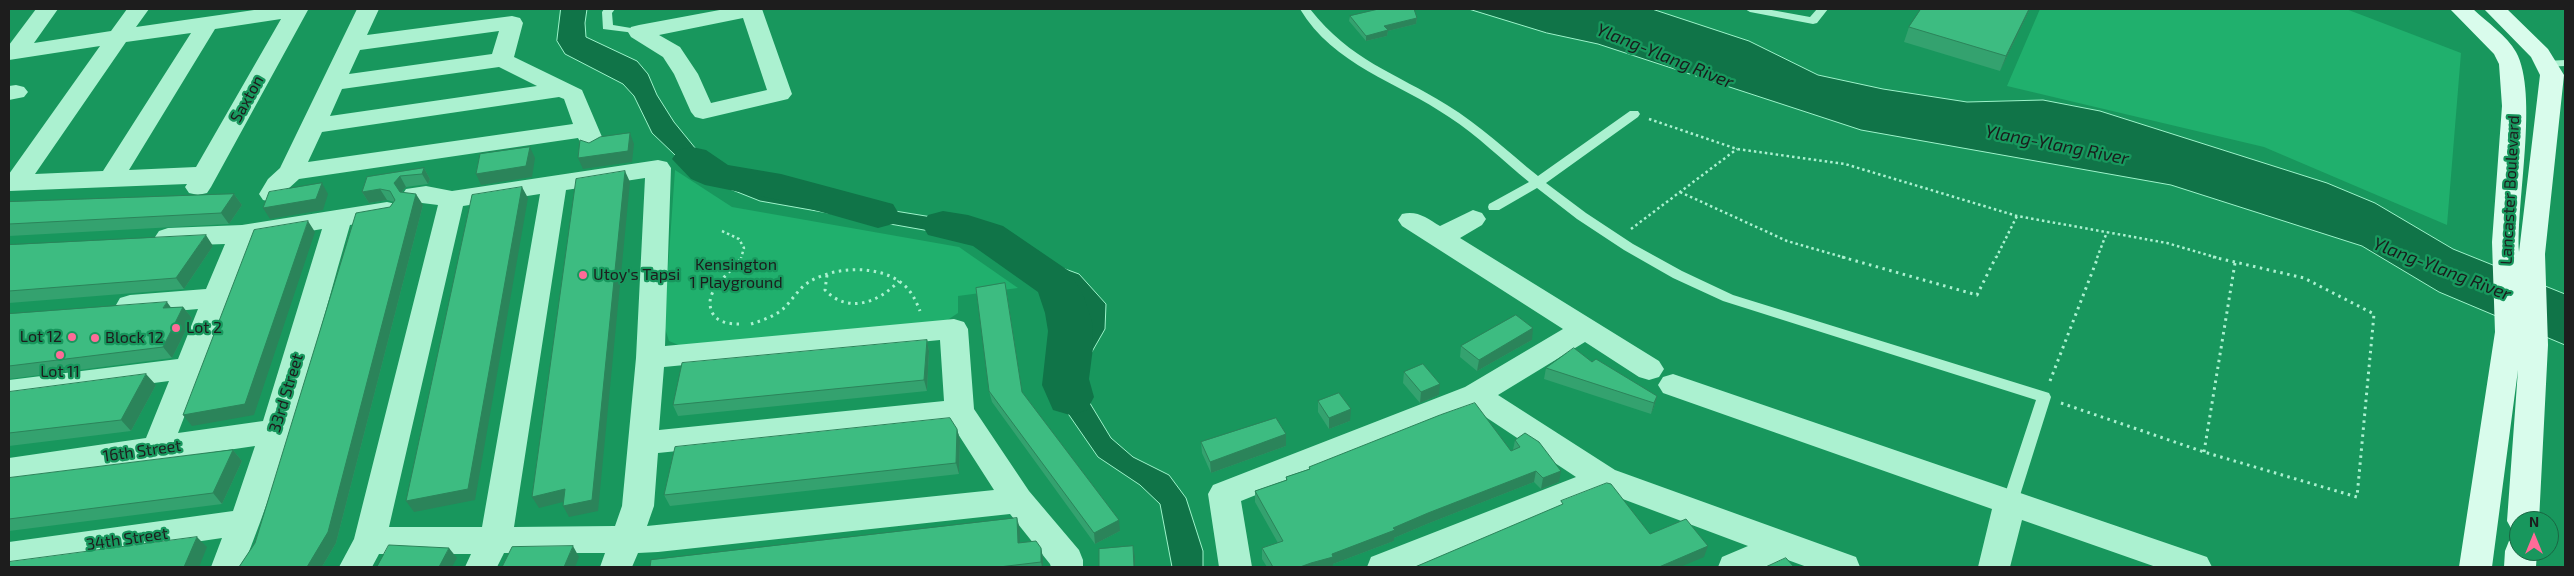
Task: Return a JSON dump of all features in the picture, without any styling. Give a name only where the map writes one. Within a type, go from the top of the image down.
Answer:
[{"type":"main road","name":"Lancaster Boulevard","points":[[2462,9],[2504,51],[2510,64],[2514,106],[2505,242],[2521,338],[2523,511]]},
{"type":"main road","name":"Lancaster Boulevard","points":[[2476,567],[2482,512],[2521,338],[2557,71],[2527,38],[2495,9]]},
{"type":"street","points":[[12,52],[48,9]]},
{"type":"street","points":[[12,183],[138,9]]},
{"type":"street","points":[[272,194],[276,185],[291,172],[311,126],[368,9]]},
{"type":"street","points":[[752,9],[780,94],[703,112],[686,74],[672,52],[639,32],[752,9]]},
{"type":"street","name":"Saxton","points":[[111,179],[201,181],[297,10],[208,24]]},
{"type":"street","points":[[351,44],[512,23],[502,60]]},
{"type":"street","points":[[12,52],[208,24]]},
{"type":"street","points":[[12,183],[111,179],[208,24]]},
{"type":"street","points":[[291,172],[590,136],[574,96],[502,60],[332,84]]},
{"type":"street","points":[[311,126],[563,89]]},
{"type":"street","points":[[414,195],[426,194],[452,199],[658,168],[650,358],[638,506],[622,554]]},
{"type":"street","points":[[481,567],[495,539],[504,498],[554,184]]},
{"type":"street","points":[[452,199],[363,554],[495,539],[622,554],[658,540],[1018,500]]},
{"type":"street","points":[[145,239],[242,234],[387,210]]},
{"type":"street","points":[[1440,238],[1484,213]]},
{"type":"street","name":"33rd Street","points":[[227,567],[245,522],[275,431],[339,217]]},
{"type":"street","points":[[1411,220],[1661,377],[2010,503],[2195,567]]},
{"type":"street","points":[[156,450],[242,234]]},
{"type":"street","points":[[108,306],[216,298]]},
{"type":"street","points":[[650,358],[954,329],[959,411],[1018,500],[1067,560],[1067,567]]},
{"type":"street","points":[[1235,567],[1224,494],[1475,395],[1585,329]]},
{"type":"street","points":[[9,391],[188,368]]},
{"type":"street","points":[[1475,395],[1604,479],[1844,567]]},
{"type":"street","points":[[643,443],[959,411]]},
{"type":"street","name":"16th Street","points":[[9,470],[156,450],[275,431]]},
{"type":"street","points":[[1383,567],[1604,479]]},
{"type":"street","points":[[1994,567],[2010,503]]},
{"type":"street","name":"34th Street","points":[[9,556],[245,522]]},
{"type":"street","points":[[1734,567],[1783,545]]},
{"type":"lane","points":[[610,9],[607,12],[606,27],[639,32]]},
{"type":"lane","points":[[1305,9],[1318,27],[1350,55],[1454,114],[1489,139],[1537,183],[1617,240],[1686,280],[1728,298],[2044,397],[2010,503]]},
{"type":"lane","points":[[1750,9],[1813,21],[1823,9]]},
{"type":"lane","points":[[1484,213],[1537,183],[1634,114]]},
{"type":"path","points":[[1634,114],[1737,149],[1845,164],[2016,216],[2107,232],[2167,243],[2235,263],[2304,278],[2374,314],[2357,497],[2204,452],[2044,397],[2107,232]]},
{"type":"path","points":[[1617,240],[1737,149]]},
{"type":"path","points":[[1680,192],[1787,241],[1977,295],[2016,216]]},
{"type":"path","points":[[722,231],[733,234],[741,240],[744,248],[742,258],[712,291],[708,300],[709,309],[715,317],[724,322],[751,324],[765,320],[778,314],[788,305],[794,295],[810,282],[827,274],[858,270],[883,274],[899,281],[917,298],[921,316],[917,333]]},
{"type":"path","points":[[2204,452],[2235,263]]},
{"type":"path","points":[[827,274],[824,282],[825,290],[830,297],[848,304],[860,304],[878,299],[892,290],[899,281]]},
{"type":"green space","points":[[2040,9],[2346,9],[2461,53],[2447,225],[2264,147],[2007,86]]},
{"type":"green space","name":"Kensington 1 Playground","points":[[675,170],[732,207],[959,247],[1018,288],[958,296],[958,313],[946,321],[681,346],[669,341],[664,325]]},
{"type":"water","points":[[561,9],[587,9],[586,37],[637,61],[648,74],[657,95],[674,122],[696,149],[718,166],[746,181],[784,193],[969,223],[1008,233],[1046,262],[1079,274],[1106,304],[1105,329],[1081,371],[1082,390],[1111,438],[1133,457],[1169,475],[1186,498],[1203,551],[1203,567],[1172,567],[1160,504],[1140,485],[1098,457],[1060,402],[1052,383],[1056,360],[1071,336],[1074,311],[1062,290],[1003,244],[760,201],[697,176],[652,133],[634,96],[623,84],[565,54],[557,41]]},
{"type":"water","name":"Ylang-Ylang River","points":[[1469,9],[1652,9],[1749,41],[1818,75],[1883,89],[1967,102],[2043,100],[2100,111],[2327,183],[2375,203],[2453,249],[2565,294],[2565,345],[2439,292],[2362,246],[2171,185],[1861,130],[1598,44],[1547,33]]},
{"type":"building","points":[[1379,9],[1414,9],[1417,18],[1384,26],[1388,30],[1366,36],[1350,16]]},
{"type":"building","points":[[1921,9],[2029,9],[2006,56],[1909,27]]},
{"type":"building","points":[[630,133],[628,151],[578,158],[580,140],[589,143],[600,137]]},
{"type":"building","points":[[530,147],[526,166],[476,174],[480,154]]},
{"type":"building","points":[[424,168],[422,174],[400,176],[394,183],[400,192],[416,194],[328,532],[307,567],[239,567],[255,543],[356,213],[390,207],[395,200],[390,191],[380,189],[362,192],[367,177]]},
{"type":"building","points":[[625,171],[592,500],[563,506],[565,489],[532,497],[576,179]]},
{"type":"building","points":[[322,183],[316,199],[263,208],[269,192]]},
{"type":"building","points":[[522,187],[468,489],[406,501],[472,195]]},
{"type":"building","points":[[234,194],[221,213],[9,224],[9,202]]},
{"type":"building","points":[[308,221],[245,404],[183,415],[254,230]]},
{"type":"building","points":[[206,235],[176,278],[9,291],[9,245]]},
{"type":"building","points":[[1005,283],[1022,392],[1119,520],[1094,533],[989,391],[976,288]]},
{"type":"building","name":"Block 12","points":[[167,302],[163,308],[183,307],[163,347],[9,366],[9,314]]},
{"type":"building","points":[[1516,315],[1533,328],[1479,360],[1461,346]]},
{"type":"building","points":[[927,340],[924,380],[673,405],[682,363]]},
{"type":"building","points":[[1574,348],[1592,362],[1596,359],[1657,396],[1654,403],[1546,368]]},
{"type":"building","points":[[1423,364],[1440,384],[1421,392],[1404,372]]},
{"type":"building","points":[[146,374],[121,420],[9,433],[9,392]]},
{"type":"building","points":[[1339,393],[1351,409],[1329,418],[1318,401]]},
{"type":"building","points":[[1475,403],[1511,451],[1520,447],[1515,440],[1525,433],[1539,442],[1561,471],[1543,478],[1536,471],[1428,513],[1393,528],[1395,530],[1332,554],[1333,557],[1300,567],[1273,567],[1262,548],[1283,541],[1255,491],[1287,480],[1286,477],[1310,469],[1309,467]]},
{"type":"building","points":[[950,418],[957,429],[956,463],[664,495],[675,447]]},
{"type":"building","points":[[1276,418],[1286,434],[1210,462],[1201,442]]},
{"type":"building","points":[[233,450],[213,493],[9,519],[9,478]]},
{"type":"building","points":[[1607,483],[1611,484],[1650,534],[1686,519],[1708,546],[1659,567],[1415,567],[1563,504],[1561,501]]},
{"type":"building","points":[[1017,518],[1018,543],[1036,541],[1041,548],[1041,562],[999,567],[650,567],[651,560]]},
{"type":"building","points":[[197,537],[184,567],[9,567],[9,562]]},
{"type":"building","points":[[389,545],[449,548],[439,567],[377,567]]},
{"type":"building","points":[[573,546],[564,567],[502,567],[512,547]]},
{"type":"building","points":[[1133,546],[1134,567],[1099,567],[1099,549]]},
{"type":"building","points":[[1786,558],[1794,567],[1766,567]]},
{"type":"waterway","points":[[692,159],[705,170],[719,176],[781,187],[878,214]]},
{"type":"waterway","points":[[943,225],[968,229],[988,236],[1054,282],[1059,289],[1069,322],[1070,348],[1066,385],[1070,397]]},
{"type":"place","name":"Utoy's Tapsi","points":[[583,275]]},
{"type":"place","name":"Lot 2","points":[[176,328]]},
{"type":"place","name":"Lot 12","points":[[72,337]]},
{"type":"place","name":"Block 12","points":[[95,338]]},
{"type":"place","name":"Lot 11","points":[[60,355]]}]
